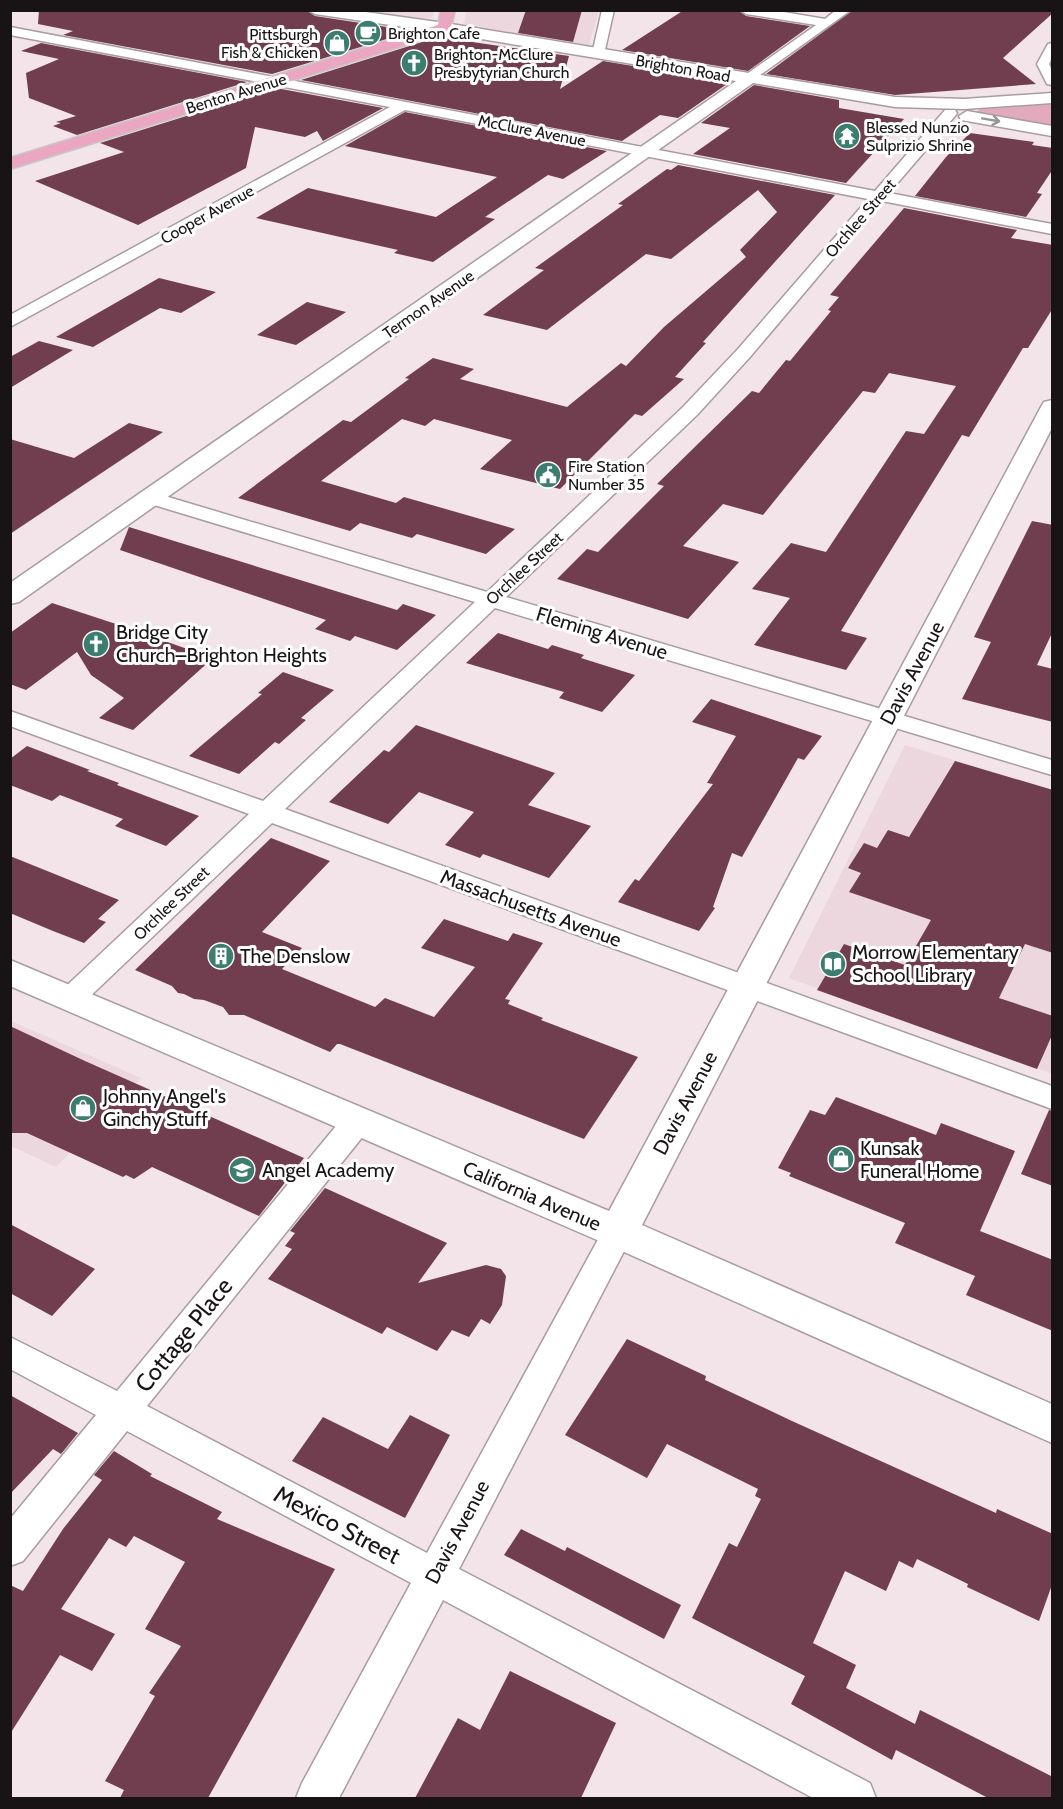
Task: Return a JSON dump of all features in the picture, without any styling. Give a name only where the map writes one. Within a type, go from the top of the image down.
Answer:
[{"type":"main road","points":[[445,28],[448,10]]},
{"type":"main road","name":"Benton Avenue","points":[[10,164],[445,28]]},
{"type":"street","name":"Brighton Road","points":[[315,10],[445,28],[942,109],[1053,98]]},
{"type":"street","points":[[598,54],[608,10]]},
{"type":"street","points":[[746,10],[828,23]]},
{"type":"street","name":"Termon Avenue","points":[[10,596],[845,10]]},
{"type":"street","name":"McClure Avenue","points":[[10,32],[1053,229]]},
{"type":"street","points":[[1053,47],[1043,64],[1053,81]]},
{"type":"street","name":"Cooper Avenue","points":[[10,322],[404,105]]},
{"type":"street","points":[[942,109],[1053,131]]},
{"type":"street","name":"Orchlee Street","points":[[71,998],[690,411],[744,353],[879,196],[942,109]]},
{"type":"street","name":"Davis Avenue","points":[[318,1798],[1053,407]]},
{"type":"street","name":"Fleming Avenue","points":[[151,498],[1053,768]]},
{"type":"street","name":"Massachusetts Avenue","points":[[10,718],[1053,1098]]},
{"type":"street","name":"California Avenue","points":[[10,972],[618,1232],[1053,1424]]},
{"type":"street","name":"Cottage Place","points":[[10,1548],[357,1122]]},
{"type":"street","name":"Mexico Street","points":[[10,1352],[855,1798]]},
{"type":"shaded area","points":[[358,11],[434,11],[433,17],[425,19]]},
{"type":"shaded area","points":[[466,11],[599,11],[589,45],[464,25]]},
{"type":"shaded area","points":[[1052,104],[1052,125],[976,112],[980,109]]},
{"type":"shaded area","points":[[905,745],[1052,790],[1052,1074],[789,978]]},
{"type":"shaded area","points":[[11,1021],[141,1078],[56,1167],[11,1146]]},
{"type":"building","points":[[39,10],[306,10],[315,16],[413,31],[272,74],[63,35],[73,31],[38,24]]},
{"type":"building","points":[[526,10],[582,10],[573,42],[518,33]]},
{"type":"building","points":[[684,10],[738,10],[746,16],[810,26],[748,71],[622,50]]},
{"type":"building","points":[[853,10],[1053,10],[1053,13],[1003,58],[1036,84],[895,95],[766,74]]},
{"type":"building","points":[[438,37],[569,56],[560,89],[603,61],[730,82],[678,118],[660,115],[622,141],[301,80]]},
{"type":"building","points":[[41,43],[247,82],[77,135],[53,126],[61,123],[56,122],[76,116],[29,98],[26,73],[59,59],[21,51]]},
{"type":"building","points":[[754,85],[839,100],[839,108],[904,119],[846,183],[693,154],[730,128],[701,123]]},
{"type":"building","points":[[276,88],[383,108],[323,141],[317,131],[305,137],[255,127],[246,168],[138,225],[35,181],[124,152],[100,143]]},
{"type":"building","points":[[405,112],[607,151],[563,179],[548,175],[485,217],[495,219],[433,262],[394,253],[398,250],[256,218],[308,188],[436,217],[497,177],[345,146]]},
{"type":"building","points":[[970,133],[1034,142],[1032,145],[1053,148],[1053,169],[1037,193],[1042,194],[1026,217],[915,196],[946,157]]},
{"type":"building","points":[[678,165],[835,195],[703,342],[706,343],[675,377],[684,379],[642,416],[635,414],[560,489],[480,469],[512,440],[434,419],[425,426],[402,419],[321,481],[396,503],[404,497],[515,529],[486,554],[417,534],[412,538],[360,523],[350,531],[238,498],[343,420],[351,422],[433,358],[474,369],[460,379],[567,407],[621,363],[626,366],[664,327],[746,257],[740,250],[777,212],[758,190],[671,259],[646,254],[547,330],[483,315],[544,270],[535,268],[623,205],[618,204],[667,169],[671,170]]},
{"type":"building","points":[[904,208],[1017,230],[1011,238],[1053,245],[1053,308],[1028,348],[1023,348],[969,437],[962,435],[841,631],[867,638],[846,670],[754,645],[790,598],[752,589],[791,543],[826,552],[906,431],[924,434],[956,386],[889,373],[875,393],[863,391],[763,515],[723,504],[683,546],[739,562],[688,619],[557,579],[587,549],[598,552],[664,486],[657,484],[752,391],[759,393],[786,360],[790,361],[831,311],[828,310],[839,297],[830,295]]},
{"type":"building","points":[[159,278],[216,292],[181,313],[160,308],[93,347],[56,337]]},
{"type":"building","points":[[307,302],[346,312],[296,345],[257,335]]},
{"type":"building","points":[[39,341],[73,350],[10,388],[10,357]]},
{"type":"building","points":[[129,423],[163,432],[10,534],[10,439],[74,458]]},
{"type":"building","points":[[1032,521],[1053,525],[1053,631],[1037,665],[1053,669],[1053,722],[962,699],[991,642],[974,637]]},
{"type":"building","points":[[129,527],[397,610],[403,604],[436,615],[397,650],[355,636],[350,641],[315,629],[326,620],[120,550]]},
{"type":"building","points":[[52,603],[213,658],[133,730],[99,718],[124,698],[91,675],[77,652],[26,690],[10,684],[10,633]]},
{"type":"building","points":[[498,633],[548,649],[552,645],[584,655],[581,658],[635,675],[602,712],[559,698],[564,692],[466,663]]},
{"type":"building","points":[[283,672],[334,690],[301,718],[306,720],[279,744],[275,742],[239,774],[189,756],[262,694],[258,693]]},
{"type":"building","points":[[711,699],[822,736],[804,760],[798,758],[742,857],[732,853],[713,907],[715,908],[699,931],[618,902],[635,879],[639,881],[713,784],[707,783],[736,736],[692,722]]},
{"type":"building","points":[[416,725],[555,773],[528,805],[591,826],[549,878],[483,854],[480,858],[445,845],[474,812],[419,792],[388,824],[329,802],[384,750],[389,752]]},
{"type":"building","points":[[27,746],[90,770],[87,771],[119,783],[117,785],[199,816],[166,846],[115,826],[123,819],[60,795],[52,801],[10,785],[10,759]]},
{"type":"building","points":[[955,761],[1053,790],[1053,953],[1025,944],[999,998],[1053,1016],[1053,1033],[1037,1069],[817,990],[844,944],[905,965],[931,920],[849,892],[861,873],[848,868],[864,843],[877,848],[888,830],[909,837]]},
{"type":"building","points":[[271,838],[330,861],[262,932],[302,948],[282,969],[375,1007],[385,998],[434,1017],[475,967],[421,948],[444,919],[508,941],[513,933],[543,943],[505,999],[510,1000],[508,1004],[543,1018],[541,1020],[638,1057],[584,1139],[340,1044],[337,1044],[330,1052],[244,1015],[229,1015],[223,1007],[178,993],[172,986],[135,970]]},
{"type":"building","points":[[10,856],[119,900],[98,919],[106,922],[84,943],[53,931],[10,913]]},
{"type":"building","points":[[10,1026],[304,1158],[259,1216],[152,1167],[134,1179],[126,1175],[123,1177],[27,1133],[10,1133]]},
{"type":"building","points":[[836,1097],[936,1135],[941,1123],[1015,1151],[980,1231],[1053,1260],[1053,1331],[966,1295],[975,1276],[895,1243],[905,1223],[789,1176],[791,1173],[778,1168],[810,1110],[825,1115]]},
{"type":"building","points":[[1049,1110],[1053,1111],[1053,1186],[1021,1174]]},
{"type":"building","points":[[325,1188],[447,1243],[418,1283],[486,1265],[501,1269],[506,1276],[502,1305],[490,1324],[481,1319],[469,1337],[452,1330],[437,1351],[387,1327],[382,1334],[268,1279],[292,1249],[285,1246],[295,1233],[290,1231]]},
{"type":"building","points":[[10,1224],[95,1269],[52,1316],[10,1293]]},
{"type":"building","points":[[627,1339],[706,1376],[705,1380],[792,1421],[996,1513],[997,1509],[1053,1534],[1053,1582],[1039,1621],[967,1587],[968,1584],[917,1559],[913,1568],[899,1561],[886,1591],[845,1571],[813,1643],[856,1665],[846,1688],[915,1724],[920,1710],[1053,1777],[1053,1798],[988,1798],[896,1750],[892,1760],[791,1704],[805,1676],[692,1618],[729,1543],[737,1547],[761,1499],[755,1496],[758,1489],[667,1444],[647,1478],[565,1435]]},
{"type":"building","points":[[10,1395],[78,1433],[61,1454],[53,1449],[10,1494]]},
{"type":"building","points":[[410,1415],[450,1435],[405,1518],[292,1461],[323,1417],[388,1449]]},
{"type":"building","points":[[114,1451],[152,1474],[150,1476],[222,1512],[217,1519],[335,1569],[208,1798],[120,1798],[124,1790],[105,1781],[155,1696],[149,1693],[181,1646],[145,1629],[185,1562],[134,1536],[126,1547],[109,1538],[61,1609],[115,1634],[92,1671],[60,1655],[10,1734],[10,1585],[23,1591],[63,1529],[102,1480],[94,1475]]},
{"type":"building","points":[[521,1529],[565,1551],[567,1547],[681,1605],[664,1639],[504,1555]]},
{"type":"building","points":[[510,1671],[616,1723],[581,1798],[415,1798],[458,1718],[480,1730]]},
{"type":"place","name":"Brighton Cafe","points":[[368,33]]},
{"type":"place","name":"Pittsburgh Fish & Chicken","points":[[337,43]]},
{"type":"place","name":"Brighton-McClure Presbytyrian Church","points":[[414,63]]},
{"type":"place","name":"Blessed Nunzio Sulprizio Shrine","points":[[847,136]]},
{"type":"place","name":"Fire Station Number 35","points":[[548,475]]},
{"type":"place","name":"Bridge City Church–Brighton Heights","points":[[96,644]]},
{"type":"place","name":"The Denslow","points":[[221,956]]},
{"type":"place","name":"Morrow Elementary School Library","points":[[833,964]]},
{"type":"place","name":"Johnny Angel's Ginchy Stuff","points":[[83,1108]]},
{"type":"place","name":"Kunsak Funeral Home","points":[[841,1159]]},
{"type":"place","name":"Angel Academy","points":[[242,1170]]}]
